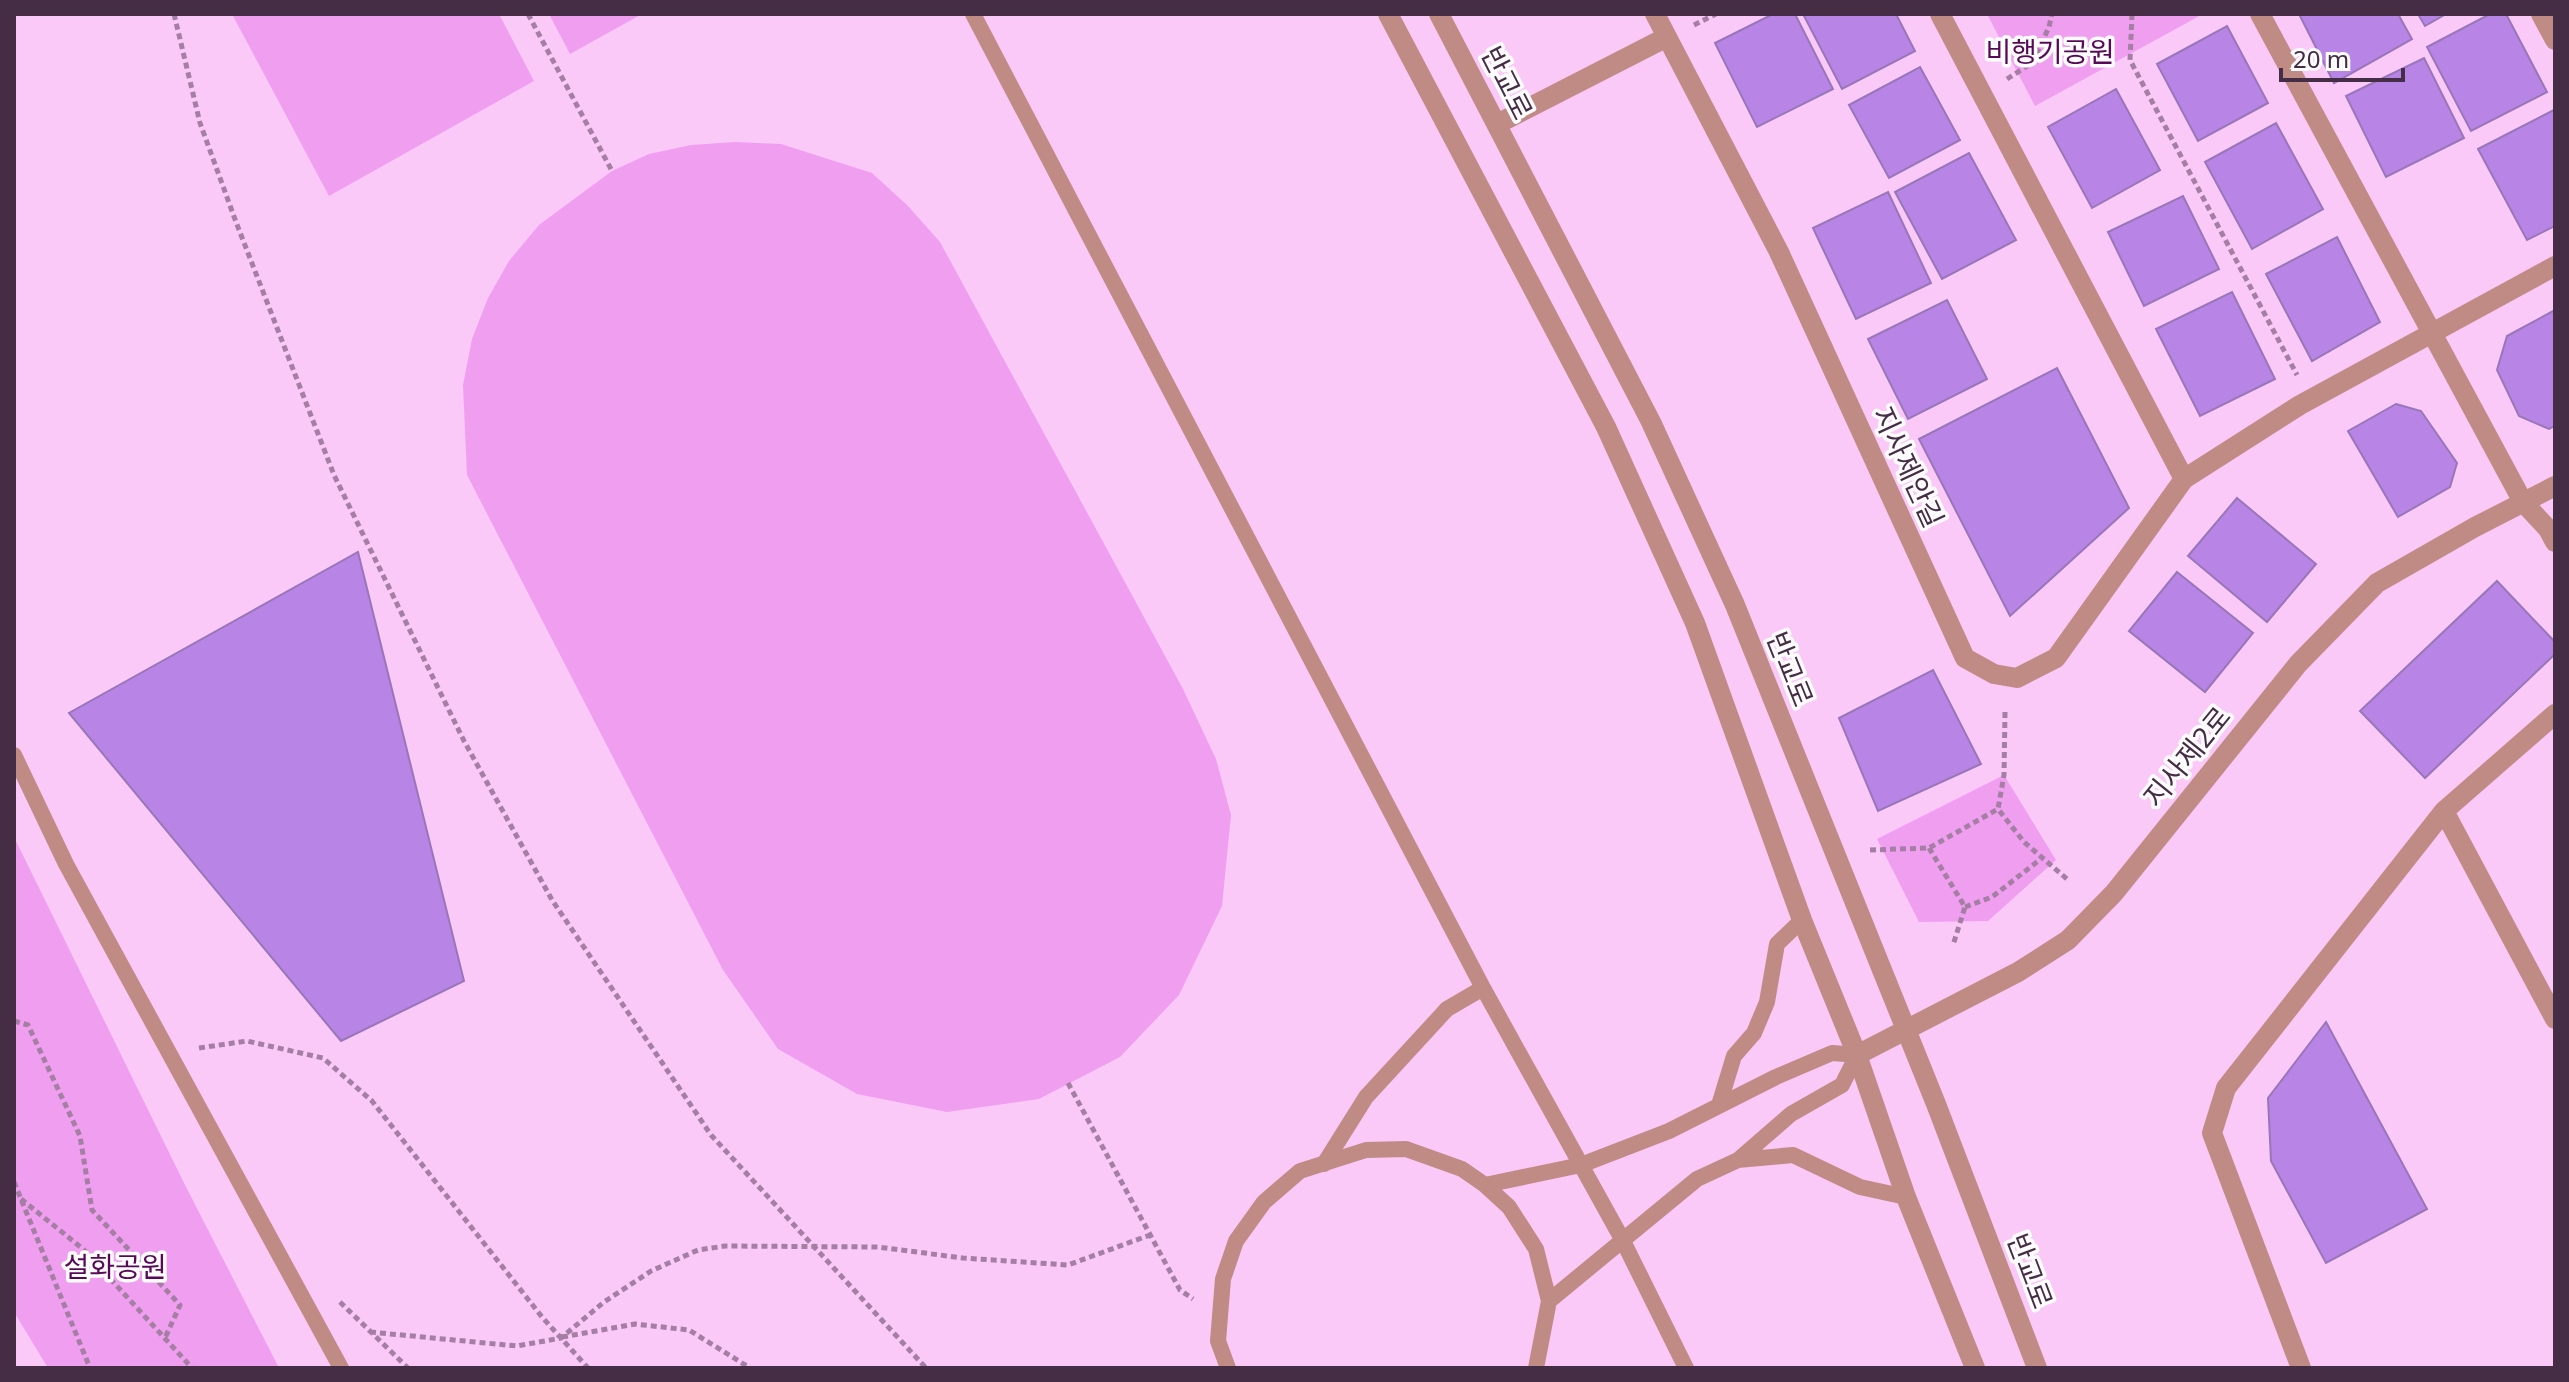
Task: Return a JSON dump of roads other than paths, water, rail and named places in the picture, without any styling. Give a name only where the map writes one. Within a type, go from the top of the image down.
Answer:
[{"type":"street","points":[[1388,14],[1619,455],[1695,623],[1802,920],[1857,1055],[1906,1197],[1975,1368]]},
{"type":"street","name":"반교로","points":[[1439,14],[1651,422],[1735,605],[1906,1030],[2037,1368]]},
{"type":"street","name":"지사제안길","points":[[1655,14],[1779,252],[1965,658],[1994,674],[2017,678],[2056,658],[2184,479],[2300,405],[2555,266]]},
{"type":"street","points":[[1940,14],[2184,479]]},
{"type":"street","points":[[2260,14],[2523,502],[2548,529],[2555,542]]},
{"type":"street","points":[[2541,14],[2555,40]]},
{"type":"street","points":[[1497,124],[1667,37]]},
{"type":"street","name":"지사제2로","points":[[1857,1055],[2018,972],[2068,940],[2114,893],[2298,664],[2377,583],[2555,486]]},
{"type":"street","points":[[2301,1368],[2212,1133],[2226,1088],[2444,811],[2555,714]]},
{"type":"street","points":[[2444,811],[2555,1019]]},
{"type":"lane","points":[[973,14],[1108,277],[1205,455],[1483,988],[1622,1239],[1686,1368]]},
{"type":"lane","points":[[14,755],[66,864],[341,1368]]},
{"type":"lane","points":[[1719,1105],[1734,1056],[1754,1033],[1767,1002],[1777,944],[1802,920]]},
{"type":"lane","points":[[1324,1164],[1366,1097],[1447,1009],[1483,988]]},
{"type":"lane","points":[[1485,1185],[1581,1165],[1669,1131],[1832,1053],[1857,1055],[1842,1085],[1791,1114],[1738,1160],[1697,1179],[1549,1301]]},
{"type":"lane","points":[[1228,1368],[1218,1341],[1223,1279],[1236,1241],[1264,1202],[1300,1171],[1366,1150],[1406,1149],[1462,1169],[1485,1185],[1509,1207],[1536,1249],[1549,1301],[1536,1368]]},
{"type":"lane","points":[[1738,1160],[1793,1155],[1860,1187],[1906,1197]]},
{"type":"park label","name":"비행기공원","points":[[2050,52]]},
{"type":"park label","name":"설화공원","points":[[115,1267]]}]
